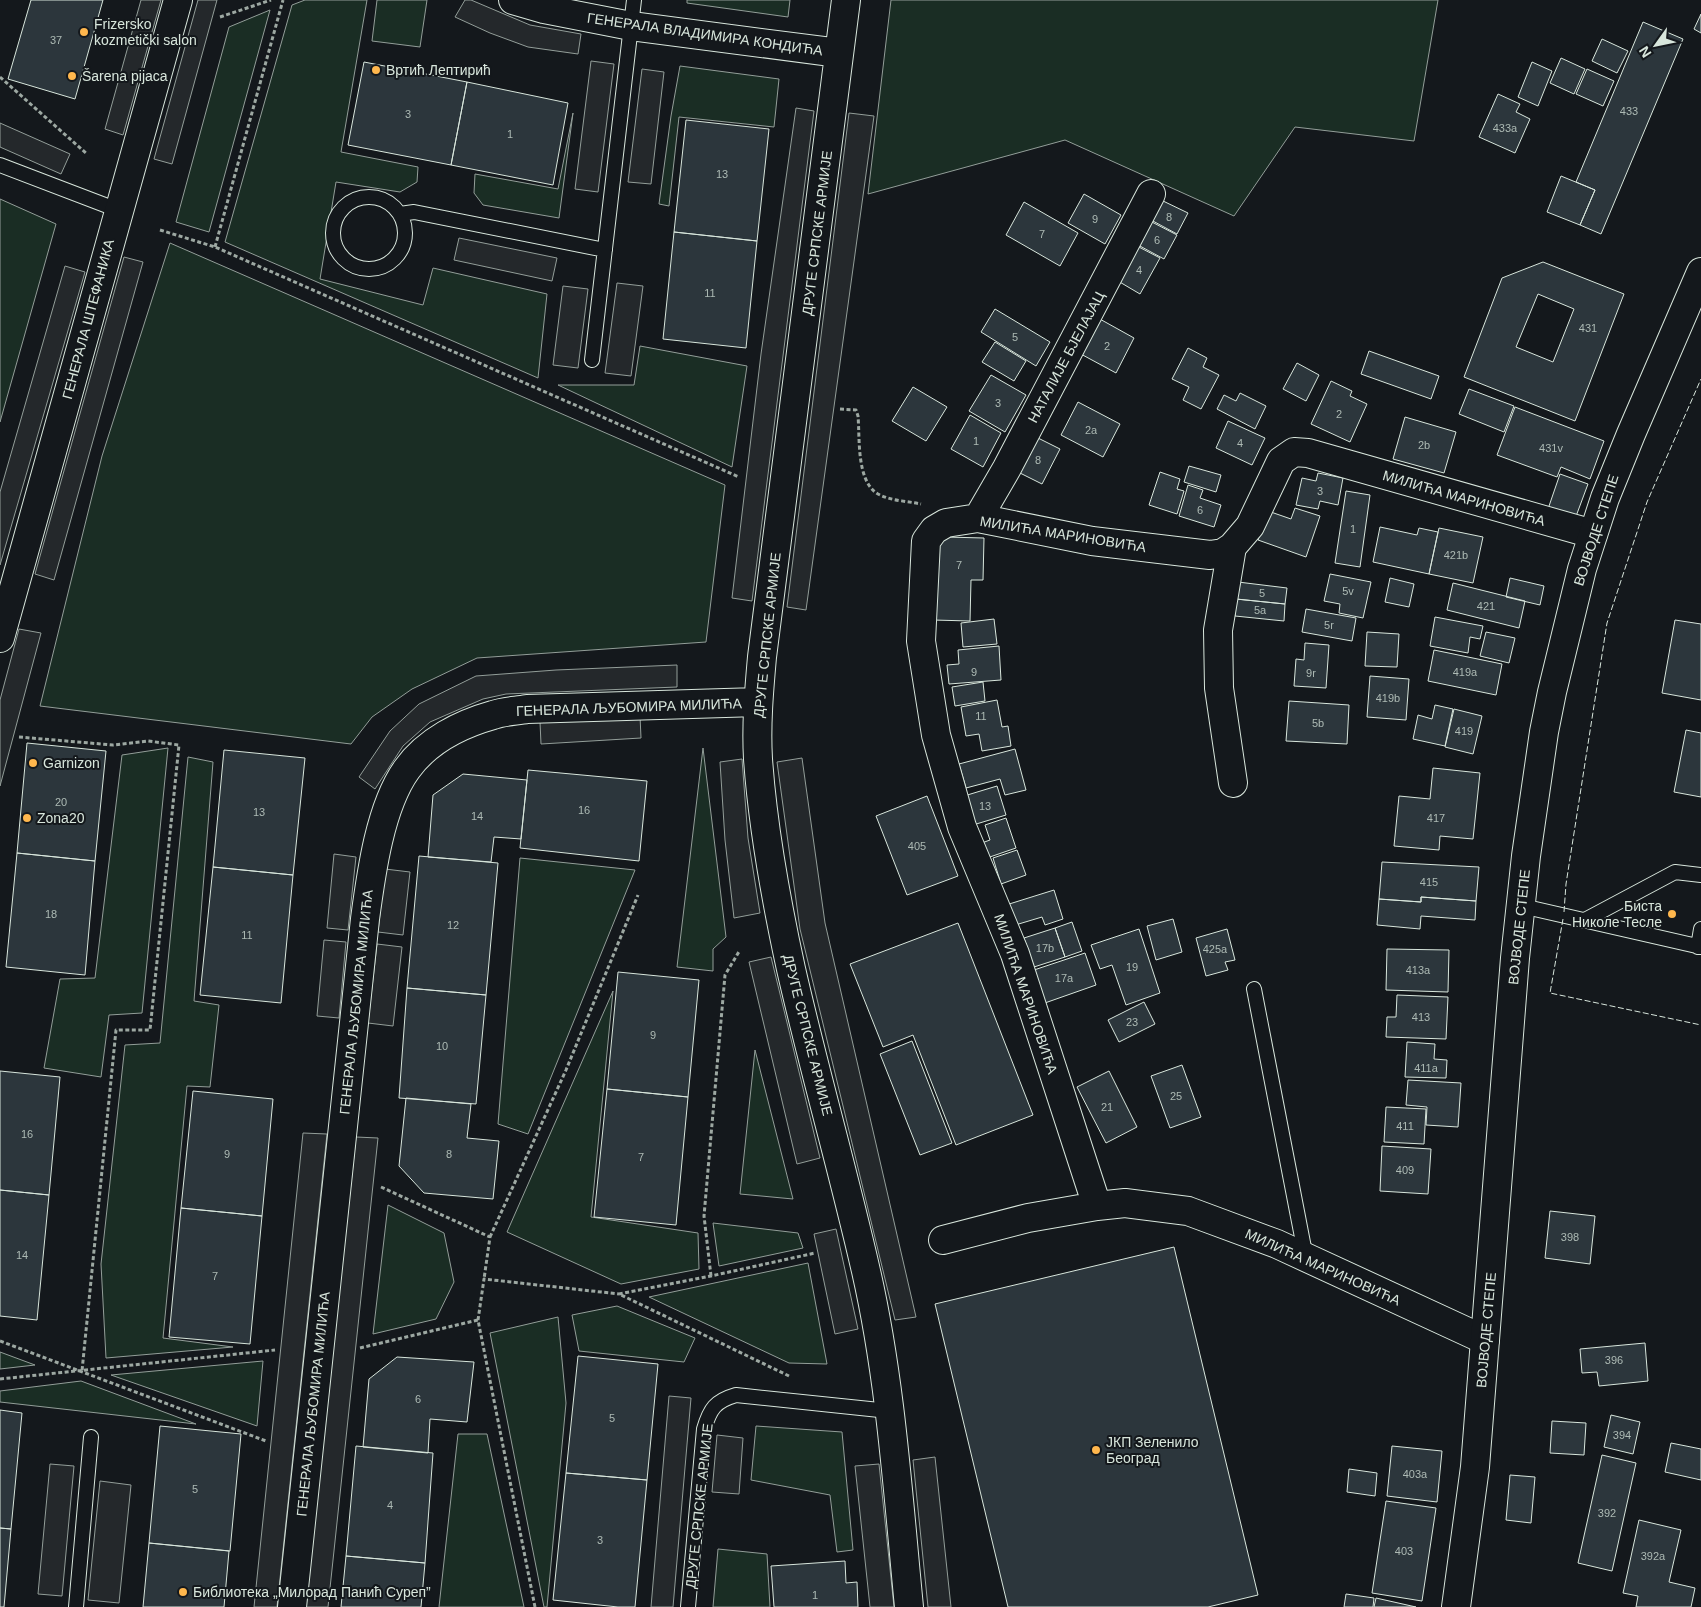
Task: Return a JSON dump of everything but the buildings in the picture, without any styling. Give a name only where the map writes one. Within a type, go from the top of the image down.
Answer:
[{"type":"street","name":"ГЕНЕРАЛА ШТЕФАНИКА","points":[[0,638],[178,0]]},
{"type":"street","name":"ГЕНЕРАЛА ВЛАДИМИРА КОНДИЋА","points":[[513,0],[544,9],[633,13],[839,52]]},
{"type":"street","name":"ДРУГЕ СРПСКЕ АРМИЈЕ","points":[[846,0],[758,702],[758,758],[769,859],[800,1010],[866,1272],[879,1340],[889,1411],[909,1607]]},
{"type":"street","name":"НАТАЛИЈЕ БЈЕЛАЈАЦ","points":[[978,518],[1007,468],[1151,194]]},
{"type":"street","name":"ВОЈВОДЕ СТЕПЕ","points":[[1456,1607],[1475,1467],[1514,967],[1526,856],[1544,732],[1568,625],[1605,498],[1701,272]]},
{"type":"street","name":"МИЛИЋА МАРИНОВИЋА","points":[[1097,1206],[1015,954],[962,828],[936,735],[921,641],[926,541],[934,530],[946,523],[978,518],[1092,541],[1210,555],[1222,553],[1232,547],[1250,526],[1281,461],[1294,452],[1308,453],[1593,534]]},
{"type":"street","points":[[1232,547],[1218,630],[1220,688],[1234,783]]},
{"type":"street","name":"ГЕНЕРАЛА ЉУБОМИРА МИЛИЋА","points":[[292,1607],[371,872],[377,846],[397,786],[408,768],[428,747],[448,734],[494,714],[527,709],[758,702]]},
{"type":"street","name":"МИЛИЋА МАРИНОВИЋА","points":[[942,1240],[1028,1218],[1097,1206],[1125,1203],[1188,1211],[1277,1244],[1485,1340]]},
{"type":"lane","points":[[592,360],[633,13]]},
{"type":"lane","points":[[0,165],[118,210]]},
{"type":"lane","points":[[359,198],[382,199],[392,205],[400,214],[404,224],[405,236],[402,248],[396,258],[386,266],[374,270],[361,269],[349,264],[340,256],[334,245],[332,232],[334,221],[348,203],[359,198]]},
{"type":"lane","points":[[400,214],[414,212],[605,250]]},
{"type":"lane","points":[[1583,920],[1674,872],[1701,875]]},
{"type":"lane","points":[[1522,906],[1699,947],[1701,928]]},
{"type":"lane","points":[[1254,989],[1306,1258]]},
{"type":"lane","name":"ДРУГЕ СРПСКЕ АРМИЈЕ","points":[[688,1607],[704,1428],[709,1412],[717,1404],[725,1398],[736,1395],[889,1411]]},
{"type":"lane","points":[[76,1607],[91,1437]]},
{"type":"path","points":[[220,17],[271,0]]},
{"type":"path","points":[[215,247],[284,0]]},
{"type":"path","points":[[0,77],[87,154]]},
{"type":"path","points":[[160,230],[215,247],[739,478]]},
{"type":"path","points":[[840,409],[856,410],[861,465],[864,475],[871,488],[888,498]]},
{"type":"path","points":[[19,737],[113,745],[148,741],[179,745],[150,1030],[116,1030],[82,1371]]},
{"type":"path","points":[[535,1607],[478,1320],[490,1237],[566,1070],[638,895]]},
{"type":"path","points":[[711,1276],[704,1216],[724,985],[725,975],[740,950]]},
{"type":"path","points":[[381,1187],[490,1237]]},
{"type":"path","points":[[484,1279],[619,1294],[815,1253]]},
{"type":"path","points":[[619,1294],[789,1376]]},
{"type":"path","points":[[360,1348],[478,1320]]},
{"type":"path","points":[[0,1341],[266,1441]]},
{"type":"path","points":[[0,1379],[275,1350]]},
{"type":"green space","points":[[305,0],[367,0],[341,152],[418,167],[417,182],[400,192],[336,182],[320,279],[423,305],[433,268],[547,294],[538,378],[225,242],[292,5]]},
{"type":"green space","points":[[377,0],[427,0],[420,47],[372,41]]},
{"type":"green space","points":[[687,0],[790,0],[788,17],[687,3]]},
{"type":"green space","points":[[891,0],[1438,0],[1414,141],[1295,127],[1234,216],[1065,140],[868,194]]},
{"type":"green space","points":[[270,10],[209,232],[176,222],[229,27]]},
{"type":"green space","points":[[680,66],[779,79],[774,127],[679,117],[669,206],[659,204]]},
{"type":"green space","points":[[573,113],[559,218],[483,205],[474,193],[475,174],[558,189]]},
{"type":"green space","points":[[0,199],[56,224],[0,422]]},
{"type":"green space","points":[[170,243],[725,485],[706,642],[477,658],[412,689],[372,717],[351,744],[40,706],[102,456]]},
{"type":"green space","points":[[640,346],[747,366],[732,467],[558,385],[634,385]]},
{"type":"green space","points":[[168,748],[142,1013],[109,1015],[101,1077],[44,1068],[60,979],[95,978],[122,755]]},
{"type":"green space","points":[[703,748],[726,937],[713,949],[713,971],[677,967]]},
{"type":"green space","points":[[188,757],[213,762],[194,1001],[219,1005],[210,1087],[187,1086],[163,1338],[233,1347],[106,1358],[101,1264],[125,1045],[160,1043]]},
{"type":"green space","points":[[520,858],[635,870],[528,1134],[498,1124]]},
{"type":"green space","points":[[613,991],[591,1217],[698,1233],[699,1269],[621,1284],[507,1232]]},
{"type":"green space","points":[[755,1050],[793,1199],[740,1194]]},
{"type":"green space","points":[[388,1205],[444,1233],[454,1282],[436,1319],[373,1334]]},
{"type":"green space","points":[[713,1223],[798,1233],[803,1248],[719,1266]]},
{"type":"green space","points":[[808,1263],[827,1364],[789,1363],[649,1297]]},
{"type":"green space","points":[[617,1306],[695,1338],[684,1362],[579,1351],[572,1315]]},
{"type":"green space","points":[[558,1317],[566,1403],[547,1607],[544,1607],[490,1333]]},
{"type":"green space","points":[[0,1352],[35,1365],[0,1369]]},
{"type":"green space","points":[[263,1361],[257,1426],[111,1375]]},
{"type":"green space","points":[[81,1381],[196,1424],[0,1402],[0,1391]]},
{"type":"green space","points":[[756,1426],[842,1432],[853,1550],[837,1552],[830,1495],[751,1480]]},
{"type":"green space","points":[[458,1434],[487,1434],[524,1607],[439,1607]]},
{"type":"green space","points":[[718,1549],[767,1554],[770,1607],[713,1607]]},
{"type":"shaded area","points":[[141,0],[161,0],[123,135],[105,129]]},
{"type":"shaded area","points":[[198,0],[217,0],[172,164],[154,159]]},
{"type":"shaded area","points":[[465,0],[471,0],[530,25],[581,34],[578,54],[528,47],[455,17]]},
{"type":"shaded area","points":[[591,61],[614,64],[598,192],[575,189]]},
{"type":"shaded area","points":[[642,69],[664,72],[651,184],[628,182]]},
{"type":"shaded area","points":[[796,108],[814,111],[752,601],[732,598],[761,354]]},
{"type":"shaded area","points":[[849,113],[874,116],[806,610],[787,607]]},
{"type":"shaded area","points":[[0,123],[70,154],[61,174],[0,147]]},
{"type":"shaded area","points":[[459,238],[557,258],[552,281],[454,260]]},
{"type":"shaded area","points":[[124,257],[143,262],[54,580],[35,574]]},
{"type":"shaded area","points":[[65,266],[85,272],[0,565],[0,492]]},
{"type":"shaded area","points":[[617,283],[643,286],[631,376],[605,373]]},
{"type":"shaded area","points":[[563,286],[588,289],[578,368],[553,365]]},
{"type":"shaded area","points":[[19,629],[41,633],[0,786],[0,700]]},
{"type":"shaded area","points":[[677,665],[677,687],[506,694],[483,699],[430,722],[403,746],[375,789],[359,777],[390,731],[419,704],[476,676],[556,670]]},
{"type":"shaded area","points":[[640,716],[641,738],[541,744],[540,722]]},
{"type":"shaded area","points":[[802,758],[825,923],[916,1317],[895,1320],[800,929],[777,762]]},
{"type":"shaded area","points":[[742,759],[748,838],[760,913],[734,918],[725,840],[720,762]]},
{"type":"shaded area","points":[[334,854],[356,857],[348,930],[327,928]]},
{"type":"shaded area","points":[[385,869],[410,872],[403,935],[378,932]]},
{"type":"shaded area","points":[[324,940],[346,942],[339,1018],[317,1016]]},
{"type":"shaded area","points":[[377,944],[402,947],[393,1026],[368,1023]]},
{"type":"shaded area","points":[[771,957],[820,1158],[797,1164],[749,962]]},
{"type":"shaded area","points":[[303,1133],[327,1134],[277,1607],[254,1607]]},
{"type":"shaded area","points":[[356,1137],[378,1138],[328,1607],[305,1607]]},
{"type":"shaded area","points":[[836,1229],[858,1329],[835,1334],[814,1234]]},
{"type":"shaded area","points":[[669,1396],[691,1398],[673,1607],[651,1607]]},
{"type":"shaded area","points":[[717,1435],[743,1438],[739,1494],[712,1492]]},
{"type":"shaded area","points":[[935,1457],[951,1607],[928,1607],[913,1460]]},
{"type":"shaded area","points":[[50,1464],[74,1466],[62,1596],[38,1594]]},
{"type":"shaded area","points":[[879,1464],[894,1607],[870,1607],[855,1466]]},
{"type":"shaded area","points":[[100,1481],[131,1485],[119,1603],[88,1600]]},
{"type":"fence","points":[[1564,912],[1566,884],[1607,623],[1647,502],[1701,379]]},
{"type":"fence","points":[[1563,919],[1550,993],[1701,1025]]},
{"type":"place","name":"Frizersko kozmetički salon","points":[[84,32]]},
{"type":"place","name":"Вртић Лептирић","points":[[376,70]]},
{"type":"place","name":"Šarena pijaca","points":[[72,76]]},
{"type":"place","name":"Garnizon","points":[[33,763]]},
{"type":"place","name":"Zona20","points":[[27,818]]},
{"type":"place","name":"Биста Николе Тесле","points":[[1672,914]]},
{"type":"place","name":"ЈКП Зеленило Београд","points":[[1096,1450]]},
{"type":"place","name":"Библиотека „Милорад Панић Суреп”","points":[[183,1592]]}]
